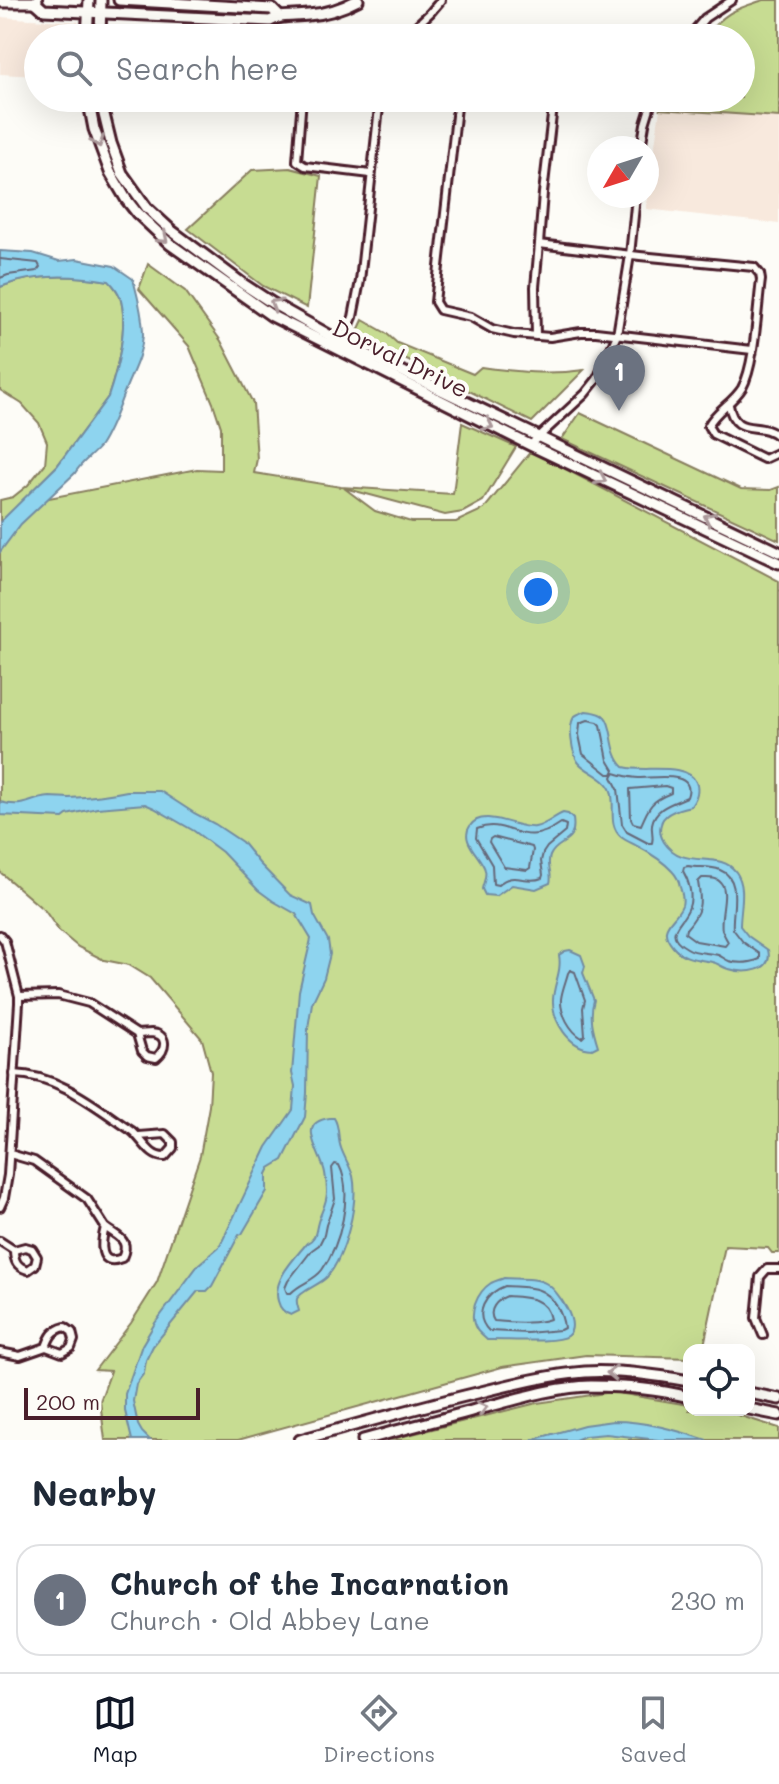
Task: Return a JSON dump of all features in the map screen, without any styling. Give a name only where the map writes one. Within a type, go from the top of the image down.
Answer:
[{"type":"main road","points":[[88,24],[89,0]]},
{"type":"main road","points":[[100,24],[101,0]]},
{"type":"main road","points":[[119,0],[272,9],[279,16]]},
{"type":"main road","points":[[0,2],[36,1],[44,10],[270,21],[279,16],[317,14],[358,0]]},
{"type":"main road","name":"Dorval Drive","points":[[91,112],[110,172],[126,199],[147,224],[259,308],[298,331],[341,347],[539,437],[779,552]]},
{"type":"main road","name":"Dorval Drive","points":[[103,112],[122,173],[134,191],[172,231],[243,284],[341,347],[530,445],[779,563]]},
{"type":"main road","points":[[300,1440],[525,1381],[586,1372],[653,1375],[683,1380]]},
{"type":"main road","points":[[363,1440],[564,1389],[623,1387],[683,1396]]},
{"type":"main road","points":[[755,1394],[779,1399]]},
{"type":"main road","points":[[755,1410],[779,1415]]},
{"type":"street","points":[[418,24],[441,0]]},
{"type":"street","points":[[711,0],[718,9]]},
{"type":"street","points":[[700,24],[732,0]]},
{"type":"street","points":[[301,112],[297,161],[305,166],[371,174]]},
{"type":"street","points":[[341,347],[353,317],[360,281],[378,112]]},
{"type":"street","points":[[456,112],[435,302],[440,310],[471,317],[497,330],[536,336],[581,332],[752,350]]},
{"type":"street","points":[[536,336],[535,287],[552,112]]},
{"type":"street","points":[[643,136],[649,112]]},
{"type":"street","points":[[530,445],[597,379],[617,335],[635,208]]},
{"type":"street","points":[[539,244],[754,267],[761,280],[750,370],[741,390],[729,405],[712,418],[708,426],[713,434],[764,459],[779,452]]},
{"type":"street","points":[[729,405],[731,417],[737,423],[766,429],[779,437]]},
{"type":"street","points":[[0,935],[5,941],[19,996],[10,1154],[0,1207]]},
{"type":"street","points":[[19,996],[58,995],[89,1003],[137,1034],[160,1036],[165,1048],[156,1058],[147,1056],[142,1051],[137,1034]]},
{"type":"street","points":[[14,1074],[40,1077],[64,1086],[139,1136],[154,1155],[165,1157],[173,1148],[173,1142],[165,1134],[139,1136]]},
{"type":"street","points":[[10,1154],[34,1161],[87,1199],[105,1227],[124,1242],[126,1249],[122,1258],[110,1260],[102,1252],[105,1227]]},
{"type":"street","points":[[0,1241],[14,1250]]},
{"type":"street","points":[[763,1335],[756,1318],[760,1277],[767,1269],[779,1269]]},
{"type":"street","points":[[0,1352],[20,1356],[46,1347],[62,1353],[71,1348],[74,1340],[72,1332],[65,1327],[56,1330],[46,1347]]},
{"type":"shaded area","points":[[0,17],[80,24],[24,24],[24,75],[0,74]]},
{"type":"shaded area","points":[[660,112],[779,117],[779,224],[646,209],[659,208],[659,136],[656,136]]},
{"type":"green space","points":[[764,0],[779,0],[779,117],[705,112],[755,112],[755,24],[716,24],[744,7]]},
{"type":"green space","points":[[290,168],[321,176],[307,308],[263,286],[188,229],[252,170]]},
{"type":"green space","points":[[148,264],[185,291],[221,341],[253,403],[257,459],[254,473],[341,487],[453,494],[462,423],[516,447],[483,501],[463,512],[445,515],[344,488],[375,511],[411,522],[456,522],[484,509],[531,451],[779,581],[779,1253],[772,1253],[768,1248],[725,1246],[704,1344],[683,1344],[683,1358],[586,1355],[502,1367],[238,1440],[105,1440],[100,1401],[111,1371],[95,1370],[157,1282],[200,1156],[209,1106],[211,1072],[202,1039],[150,978],[129,965],[104,960],[78,947],[59,931],[45,911],[0,872],[0,500],[13,497],[28,485],[45,464],[47,442],[39,423],[22,404],[0,390],[0,287],[26,279],[54,276],[110,281],[119,295],[122,308],[121,347],[108,397],[57,466],[19,504],[197,469],[221,470],[221,427],[189,346],[139,289]]},
{"type":"green space","points":[[363,320],[397,343],[473,374],[481,367],[532,372],[584,370],[532,422],[356,335]]},
{"type":"green space","points":[[580,413],[741,489],[771,490],[779,487],[779,540],[562,439]]},
{"type":"green space","points":[[612,1392],[683,1404],[683,1416],[741,1416],[779,1428],[779,1440],[388,1440],[537,1403]]},
{"type":"water","points":[[0,251],[114,266],[133,279],[143,335],[136,366],[100,446],[21,524],[0,552],[0,522],[57,466],[108,397],[118,361],[123,320],[120,297],[109,281],[54,276],[26,279],[0,287]]},
{"type":"water","points":[[586,711],[599,713],[608,721],[616,755],[624,767],[674,770],[691,776],[696,782],[697,795],[691,806],[673,812],[662,820],[662,838],[672,851],[681,856],[720,862],[736,872],[742,891],[740,926],[768,950],[769,957],[763,967],[736,971],[681,954],[668,940],[668,924],[683,903],[678,880],[660,860],[621,837],[614,826],[609,786],[576,759],[571,726],[575,716]]},
{"type":"water","points":[[127,791],[160,791],[242,842],[290,895],[312,905],[328,940],[330,954],[324,978],[312,1003],[308,1028],[305,1117],[283,1160],[270,1168],[267,1191],[212,1286],[207,1291],[198,1291],[153,1346],[146,1360],[133,1401],[138,1425],[150,1440],[132,1440],[125,1411],[125,1394],[142,1345],[155,1323],[199,1264],[220,1246],[267,1147],[293,1110],[295,1086],[292,1073],[299,991],[311,939],[296,914],[258,890],[222,852],[194,831],[145,804],[97,808],[63,818],[0,815],[0,802],[22,804],[50,797],[84,797]]},
{"type":"water","points":[[563,813],[573,819],[572,834],[550,856],[550,883],[536,889],[512,885],[496,896],[485,895],[482,889],[485,870],[469,843],[467,832],[470,826],[476,820],[492,818],[535,827]]},
{"type":"water","points":[[570,950],[581,955],[585,966],[583,973],[594,1000],[593,1029],[598,1046],[592,1049],[569,1039],[553,1007],[559,955]]},
{"type":"water","points":[[330,1118],[336,1121],[341,1148],[353,1176],[352,1214],[345,1243],[334,1268],[324,1280],[299,1296],[299,1311],[291,1315],[280,1306],[278,1285],[291,1263],[314,1237],[325,1204],[325,1173],[312,1132],[319,1121]]},
{"type":"water","points":[[504,1278],[537,1280],[552,1288],[570,1317],[571,1331],[567,1336],[541,1341],[487,1340],[474,1324],[473,1311],[486,1287]]},
{"type":"water","points":[[613,1421],[649,1424],[707,1440],[659,1440],[606,1434],[575,1440],[531,1440],[584,1425]]},
{"type":"place","name":"Church of the Incarnation","points":[[619,411]]}]
